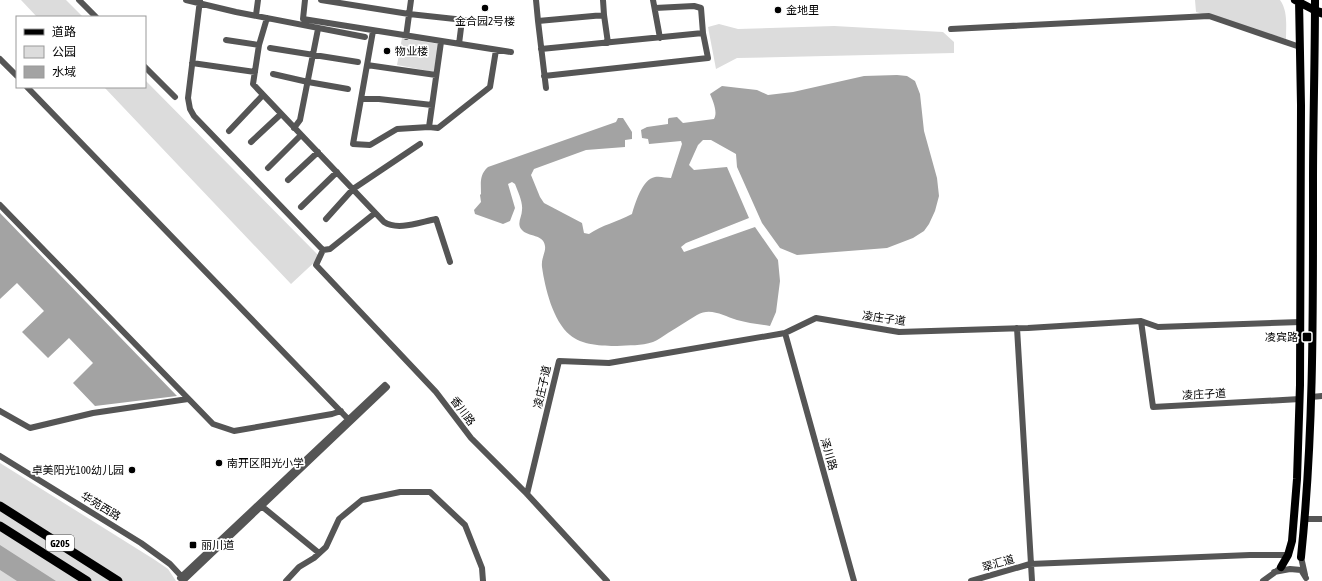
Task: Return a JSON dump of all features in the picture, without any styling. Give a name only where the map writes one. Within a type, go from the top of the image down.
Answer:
[{"type":"highway","name":"G205","points":[[0,506],[118,581]]},
{"type":"highway","name":"G205","points":[[0,526],[87,581]]},
{"type":"main road","points":[[1301,557],[1305,519],[1313,349],[1313,126],[1320,13],[1315,0]]},
{"type":"main road","points":[[1297,1],[1320,13]]},
{"type":"main road","points":[[1278,570],[1288,555],[1292,542],[1297,479],[1300,399],[1302,136],[1300,47],[1297,1]]},
{"type":"street","points":[[79,0],[95,16]]},
{"type":"street","points":[[186,0],[318,29],[365,37]]},
{"type":"street","points":[[256,15],[258,0]]},
{"type":"street","points":[[305,0],[302,20],[511,52]]},
{"type":"street","points":[[320,0],[409,14],[492,23]]},
{"type":"street","points":[[406,37],[411,0]]},
{"type":"street","points":[[536,0],[546,88]]},
{"type":"street","points":[[603,0],[608,43]]},
{"type":"street","points":[[653,0],[660,38]]},
{"type":"street","points":[[200,2],[188,98],[190,109],[194,116],[323,250],[330,249],[375,213]]},
{"type":"street","points":[[544,76],[708,58],[703,33],[701,8],[694,6],[655,8]]},
{"type":"street","points":[[538,21],[604,15]]},
{"type":"street","points":[[951,29],[1209,16],[1300,47]]},
{"type":"street","points":[[267,18],[259,45],[253,84],[384,222],[391,226],[399,226],[436,219],[450,262]]},
{"type":"street","points":[[460,44],[462,20]]},
{"type":"street","points":[[294,128],[300,120],[318,29]]},
{"type":"street","points":[[373,31],[354,144],[370,145],[397,130],[429,127],[438,128],[490,88],[496,50]]},
{"type":"street","points":[[541,49],[703,33]]},
{"type":"street","points":[[226,40],[259,45]]},
{"type":"street","points":[[429,127],[441,42]]},
{"type":"street","points":[[270,48],[358,62]]},
{"type":"street","points":[[0,59],[16,75]]},
{"type":"street","points":[[192,63],[255,72]]},
{"type":"street","points":[[367,65],[436,75]]},
{"type":"street","points":[[146,68],[175,97]]},
{"type":"street","points":[[274,74],[348,89]]},
{"type":"street","points":[[28,88],[350,420]]},
{"type":"street","points":[[229,131],[263,95]]},
{"type":"street","points":[[361,99],[379,99],[432,104]]},
{"type":"street","points":[[251,142],[281,114]]},
{"type":"street","points":[[268,168],[301,135]]},
{"type":"street","points":[[326,218],[353,189],[420,144]]},
{"type":"street","points":[[288,180],[318,152]]},
{"type":"street","points":[[301,207],[337,172]]},
{"type":"street","points":[[0,205],[213,424],[234,430],[332,414],[341,411]]},
{"type":"street","name":"香川路","points":[[323,250],[316,265],[436,392],[471,438],[527,494],[607,581]]},
{"type":"street","name":"凌庄子道","points":[[527,494],[559,361],[609,363],[785,333],[816,318],[899,332],[1017,328],[1141,321],[1153,406],[1300,399]]},
{"type":"street","points":[[1141,321],[1158,327],[1301,322]]},
{"type":"street","points":[[1017,328],[1032,581]]},
{"type":"street","name":"泽川路","points":[[785,333],[854,581]]},
{"type":"street","points":[[182,580],[386,386]]},
{"type":"street","points":[[1311,397],[1322,396]]},
{"type":"street","points":[[0,411],[30,428],[93,413],[188,399]]},
{"type":"street","name":"华苑西路","points":[[0,458],[156,556],[167,564],[182,580]]},
{"type":"street","points":[[286,581],[299,567],[326,547],[339,519],[362,500],[400,492],[430,492],[465,524],[482,568],[483,581]]},
{"type":"street","points":[[260,505],[319,553]]},
{"type":"street","points":[[1305,519],[1322,519]]},
{"type":"street","name":"翠汇道","points":[[971,581],[1030,564],[1250,555],[1288,555]]},
{"type":"street","points":[[1301,557],[1306,580]]},
{"type":"street","points":[[1263,581],[1278,570],[1296,569],[1301,570],[1306,580]]},
{"type":"green space","points":[[21,0],[66,0],[82,16],[36,16]]},
{"type":"green space","points":[[1195,0],[1280,0],[1283,4],[1285,14],[1286,39],[1196,12]]},
{"type":"green space","points":[[719,24],[738,29],[834,26],[943,32],[954,42],[954,53],[737,58],[716,69],[708,27]]},
{"type":"green space","points":[[402,38],[439,44],[434,72],[397,65]]},
{"type":"green space","points":[[146,81],[320,257],[291,284],[105,88],[146,88]]},
{"type":"green space","points":[[0,463],[155,560],[168,569],[176,581],[0,581]]},
{"type":"water","points":[[864,76],[907,76],[915,81],[920,94],[924,131],[937,178],[939,196],[935,211],[924,231],[913,238],[887,248],[797,255],[780,248],[762,223],[737,167],[736,154],[711,140],[703,140],[698,145],[689,165],[694,170],[727,167],[749,218],[686,243],[681,247],[684,252],[755,227],[778,260],[780,281],[776,312],[770,326],[741,321],[717,313],[707,312],[697,315],[653,342],[635,345],[611,346],[580,341],[564,329],[554,313],[545,285],[542,267],[545,249],[544,242],[542,239],[528,234],[520,228],[519,223],[522,213],[522,204],[515,184],[512,182],[508,184],[515,208],[510,221],[503,224],[475,214],[474,210],[481,202],[480,195],[482,176],[488,167],[616,122],[618,118],[623,118],[632,132],[632,139],[625,140],[625,147],[586,150],[534,169],[531,175],[544,203],[582,223],[584,233],[589,234],[599,228],[632,214],[640,192],[646,182],[650,179],[655,177],[671,178],[682,144],[681,141],[649,144],[648,139],[642,138],[641,130],[647,127],[668,124],[669,118],[677,117],[683,123],[714,119],[714,103],[710,94],[722,86],[757,90],[768,95],[793,92]]},
{"type":"water","points":[[0,213],[177,396],[95,406],[73,383],[93,363],[69,338],[48,358],[22,332],[44,311],[17,283],[0,299]]},
{"type":"water","points":[[0,545],[56,581],[17,581],[0,570]]},
{"type":"place","name":"金合园2号楼","points":[[485,8]]},
{"type":"place","name":"金地里","points":[[778,10]]},
{"type":"place","name":"物业楼","points":[[387,51]]},
{"type":"place","name":"凌宾路","points":[[1307,337]]},
{"type":"place","name":"南开区阳光小学","points":[[219,463]]},
{"type":"place","name":"卓美阳光100幼儿园","points":[[132,470]]},
{"type":"place","name":"丽川道","points":[[193,545]]}]
